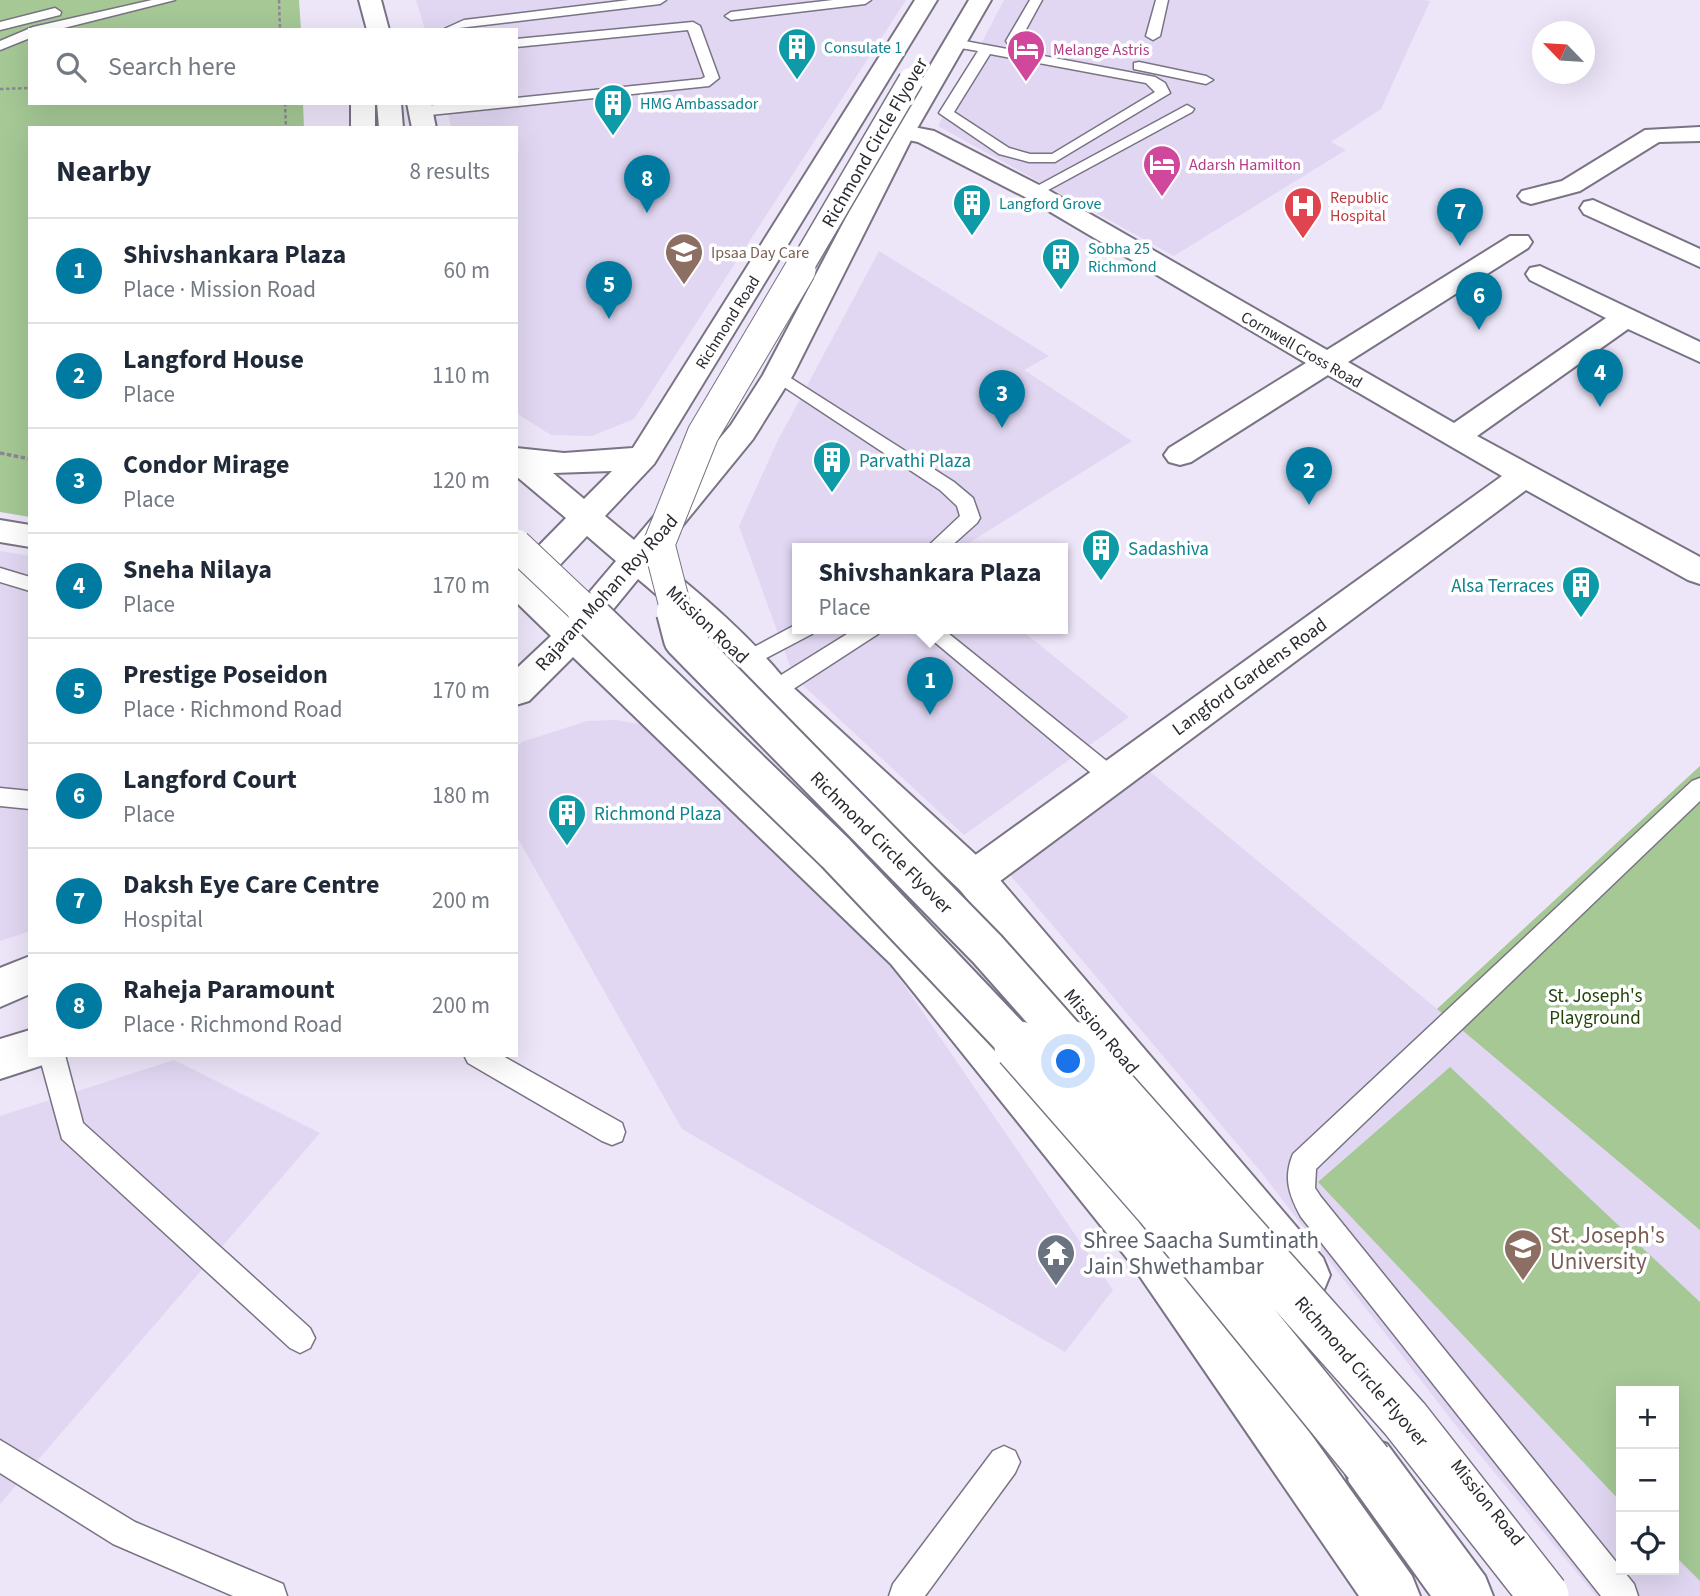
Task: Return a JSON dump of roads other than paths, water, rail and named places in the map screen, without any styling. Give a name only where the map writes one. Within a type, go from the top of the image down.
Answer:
[{"type":"main road","points":[[370,0],[377,28]]},
{"type":"main road","name":"Richmond Road","points":[[518,585],[643,457],[940,13],[980,0]]},
{"type":"main road","name":"Richmond Road","points":[[695,491],[725,455],[778,375],[903,132],[940,13]]},
{"type":"main road","name":"Richmond Circle Flyover","points":[[940,13],[703,434],[659,544],[683,639],[1005,969],[1405,1419],[1544,1596]]},
{"type":"main road","points":[[363,105],[363,126]]},
{"type":"main road","points":[[389,105],[391,126]]},
{"type":"main road","name":"Cornwell Cross Road","points":[[903,132],[925,136],[1034,191],[1455,437],[1700,572]]},
{"type":"main road","points":[[1531,196],[1571,186],[1654,135],[1698,133]]},
{"type":"main road","points":[[1593,208],[1700,259]]},
{"type":"main road","points":[[1180,455],[1519,242]]},
{"type":"main road","points":[[1540,275],[1700,353]]},
{"type":"main road","points":[[1455,437],[1626,317]]},
{"type":"main road","points":[[518,459],[542,464],[579,464],[643,457]]},
{"type":"main road","name":"Mission Road","points":[[518,461],[703,615],[761,675],[974,878],[1288,1251],[1564,1596]]},
{"type":"main road","name":"Langford Gardens Road","points":[[974,878],[1525,475]]},
{"type":"main road","name":"Rajaram Mohan Roy Road","points":[[518,689],[573,635],[695,491]]},
{"type":"main road","points":[[0,531],[28,536]]},
{"type":"main road","points":[[518,547],[679,701],[939,960],[1175,1224],[1368,1463],[1465,1596]]},
{"type":"main road","points":[[518,587],[649,706],[906,951],[1147,1245],[1392,1596]]},
{"type":"main road","points":[[0,988],[28,975]]},
{"type":"main road","points":[[0,1059],[28,1051]]},
{"type":"lane","points":[[0,26],[108,0]]},
{"type":"lane","points":[[47,28],[169,0]]},
{"type":"lane","points":[[453,28],[464,24],[660,0]]},
{"type":"lane","points":[[731,16],[865,0]]},
{"type":"lane","points":[[1013,41],[1036,0]]},
{"type":"lane","points":[[1153,36],[1162,0]]},
{"type":"lane","points":[[464,24],[477,11]]},
{"type":"lane","points":[[940,13],[1013,41],[1206,80]]},
{"type":"lane","points":[[940,13],[986,48],[1150,80],[1160,86],[1163,93],[1055,158],[1016,155],[946,113],[986,48]]},
{"type":"lane","points":[[518,43],[693,26],[712,78],[704,83],[518,102]]},
{"type":"lane","points":[[2,42],[28,34]]},
{"type":"lane","points":[[421,114],[490,105]]},
{"type":"lane","points":[[1034,191],[1187,108]]},
{"type":"lane","points":[[778,375],[947,486],[967,503],[970,518],[942,543]]},
{"type":"lane","points":[[0,575],[28,583]]},
{"type":"lane","points":[[761,675],[800,634]]},
{"type":"lane","points":[[761,675],[859,634]]},
{"type":"lane","points":[[935,634],[1111,777]]},
{"type":"lane","points":[[1622,1596],[1311,1207],[1301,1190],[1303,1163],[1700,787]]},
{"type":"lane","points":[[0,797],[28,800]]},
{"type":"lane","points":[[53,1057],[72,1130],[300,1338]]},
{"type":"lane","points":[[481,1057],[612,1132]]},
{"type":"lane","points":[[0,1455],[124,1533],[271,1596]]},
{"type":"lane","points":[[905,1596],[1004,1462]]},
{"type":"place","name":"Consulate 1","points":[[797,81]]},
{"type":"place","name":"Melange Astris","points":[[1026,83]]},
{"type":"place","name":"HMG Ambassador","points":[[613,137]]},
{"type":"place","name":"Adarsh Hamilton","points":[[1162,198]]},
{"type":"place","name":"Raheja Paramount","points":[[647,213]]},
{"type":"place","name":"Langford Grove","points":[[972,237]]},
{"type":"place","name":"Republic Hospital","points":[[1303,240]]},
{"type":"place","name":"Daksh Eye Care Centre","points":[[1460,246]]},
{"type":"place","name":"Ipsaa Day Care","points":[[684,286]]},
{"type":"place","name":"Sobha 25 Richmond","points":[[1061,291]]},
{"type":"place","name":"Prestige Poseidon","points":[[609,319]]},
{"type":"place","name":"Langford Court","points":[[1479,330]]},
{"type":"place","name":"Sneha Nilaya","points":[[1600,407]]},
{"type":"place","name":"Condor Mirage","points":[[1002,428]]},
{"type":"place","name":"Parvathi Plaza","points":[[832,494]]},
{"type":"place","name":"Langford House","points":[[1309,505]]},
{"type":"place","name":"Sadashiva","points":[[1101,582]]},
{"type":"place","name":"Alsa Terraces","points":[[1581,619]]},
{"type":"place","name":"Shivshankara Plaza","points":[[930,715]]},
{"type":"place","name":"Richmond Plaza","points":[[567,847]]},
{"type":"place","name":"St. Joseph's University","points":[[1523,1282]]},
{"type":"place","name":"Shree Saacha Sumtinath Jain Shwethambar","points":[[1056,1287]]},
{"type":"park label","name":"St. Joseph's Playground","points":[[1595,1006]]}]
